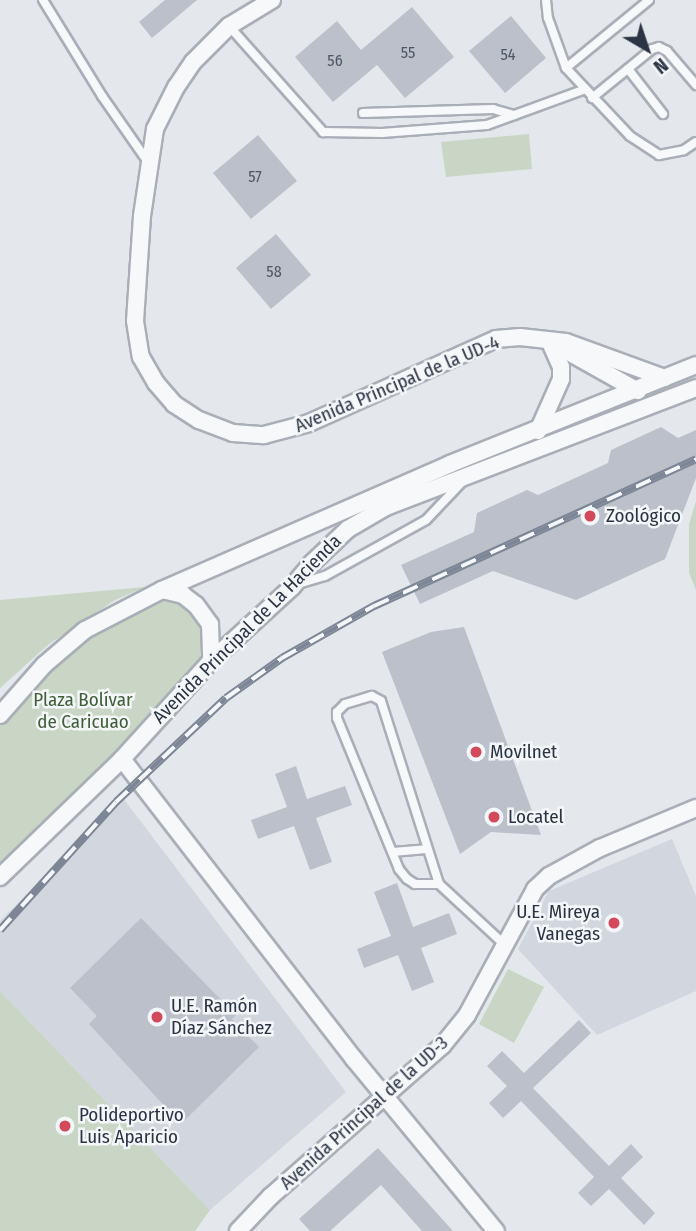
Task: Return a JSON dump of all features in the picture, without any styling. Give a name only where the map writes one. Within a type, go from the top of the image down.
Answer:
[{"type":"street","name":"Avenida Principal de la UD-4","points":[[272,0],[229,26],[193,62],[176,87],[155,129],[148,162],[135,301],[137,342],[141,357],[161,390],[174,404],[199,420],[244,436],[279,432],[309,424],[496,339],[520,337],[566,342],[664,378]]},
{"type":"street","name":"Avenida Principal de la UD-4","points":[[549,340],[638,391]]},
{"type":"street","points":[[538,430],[561,379],[561,367],[549,340]]},
{"type":"street","name":"Avenida Principal de La Hacienda","points":[[0,715],[25,683],[85,630],[162,590],[450,464],[638,391],[696,365]]},
{"type":"street","points":[[664,378],[676,396]]},
{"type":"street","name":"Avenida Principal de La Hacienda","points":[[0,877],[7,863],[122,759],[211,661],[292,587],[312,563],[348,529],[386,506],[696,388]]},
{"type":"street","points":[[638,391],[648,408]]},
{"type":"street","points":[[162,590],[183,595],[196,605],[210,624],[211,661]]},
{"type":"street","points":[[122,759],[386,1097],[496,1231]]},
{"type":"street","name":"Avenida Principal de la UD-3","points":[[238,1231],[270,1197],[442,1046],[467,1015],[535,889],[550,876],[600,848],[696,808]]},
{"type":"lane","points":[[43,0],[102,96],[148,162]]},
{"type":"lane","points":[[547,0],[548,18],[566,68],[583,90],[630,136],[659,155],[671,154],[696,142]]},
{"type":"lane","points":[[566,68],[649,0]]},
{"type":"lane","points":[[229,26],[323,132],[382,132],[487,125],[583,90]]},
{"type":"lane","points":[[592,98],[652,49],[659,47],[667,51],[696,85]]},
{"type":"lane","points":[[628,69],[663,114]]},
{"type":"lane","points":[[363,113],[493,109],[514,115]]},
{"type":"lane","points":[[676,396],[696,395]]},
{"type":"lane","points":[[292,587],[325,576],[426,520],[470,474]]},
{"type":"lane","points":[[439,884],[415,884],[407,879],[337,718],[341,707],[372,695],[381,701],[439,884],[506,946]]},
{"type":"lane","points":[[393,852],[426,849]]},
{"type":"shaded area","name":"U.E. Ramón Díaz Sánchez","points":[[123,798],[346,1092],[210,1210],[0,991],[0,921]]},
{"type":"shaded area","name":"U.E. Mireya Vanegas","points":[[672,839],[696,896],[696,991],[597,1035],[518,949],[549,891]]},
{"type":"green space","points":[[529,134],[532,169],[446,177],[441,142]]},
{"type":"green space","points":[[696,501],[696,590],[689,573],[689,524]]},
{"type":"green space","points":[[145,587],[115,600],[49,644],[0,688],[0,600]]},
{"type":"green space","name":"Plaza Bolívar de Caricuao","points":[[162,590],[183,595],[210,624],[211,661],[14,863],[0,864],[0,715],[44,665]]},
{"type":"green space","points":[[508,969],[544,987],[514,1043],[479,1024]]},
{"type":"green space","name":"Polideportivo Luis Aparicio","points":[[0,991],[210,1210],[195,1231],[0,1231]]},
{"type":"building","points":[[165,0],[197,0],[152,38],[139,22]]},
{"type":"building","points":[[412,7],[454,57],[405,98],[377,65],[333,102],[295,57],[337,21],[361,50]]},
{"type":"building","points":[[511,16],[546,58],[505,93],[469,51]]},
{"type":"building","points":[[258,135],[297,181],[251,219],[213,173]]},
{"type":"building","points":[[276,234],[311,275],[271,309],[236,268]]},
{"type":"building","points":[[661,427],[678,438],[696,430],[696,478],[665,559],[576,600],[493,571],[420,604],[401,565],[474,532],[477,513],[527,490],[538,495],[608,463],[611,450]]},
{"type":"building","points":[[464,627],[541,835],[491,832],[460,854],[382,652],[431,632]]},
{"type":"building","points":[[296,766],[307,799],[345,786],[352,805],[316,818],[332,862],[310,870],[294,826],[258,839],[251,820],[287,807],[275,774]]},
{"type":"building","points":[[397,883],[413,927],[449,913],[457,934],[421,948],[434,982],[412,991],[398,955],[364,968],[357,949],[391,936],[374,892]]},
{"type":"building","points":[[141,918],[236,1015],[232,1019],[259,1047],[181,1124],[89,1024],[97,1016],[70,988]]},
{"type":"building","points":[[579,1020],[591,1033],[533,1088],[609,1166],[631,1144],[643,1157],[621,1178],[655,1213],[644,1225],[609,1189],[591,1206],[578,1193],[594,1177],[521,1101],[503,1118],[489,1103],[507,1086],[487,1066],[502,1051],[524,1073]]},
{"type":"building","points":[[378,1148],[453,1231],[422,1231],[381,1185],[330,1231],[310,1231],[299,1219]]},
{"type":"railway","points":[[0,930],[116,802],[226,698],[282,658],[374,606],[696,459]]},
{"type":"place","name":"Zoológico","points":[[590,516]]},
{"type":"place","name":"Movilnet","points":[[476,752]]},
{"type":"place","name":"Locatel","points":[[494,817]]},
{"type":"place","name":"U.E. Mireya Vanegas","points":[[614,923]]},
{"type":"place","name":"U.E. Ramón Díaz Sánchez","points":[[157,1017]]},
{"type":"place","name":"Polideportivo Luis Aparicio","points":[[65,1126]]}]
